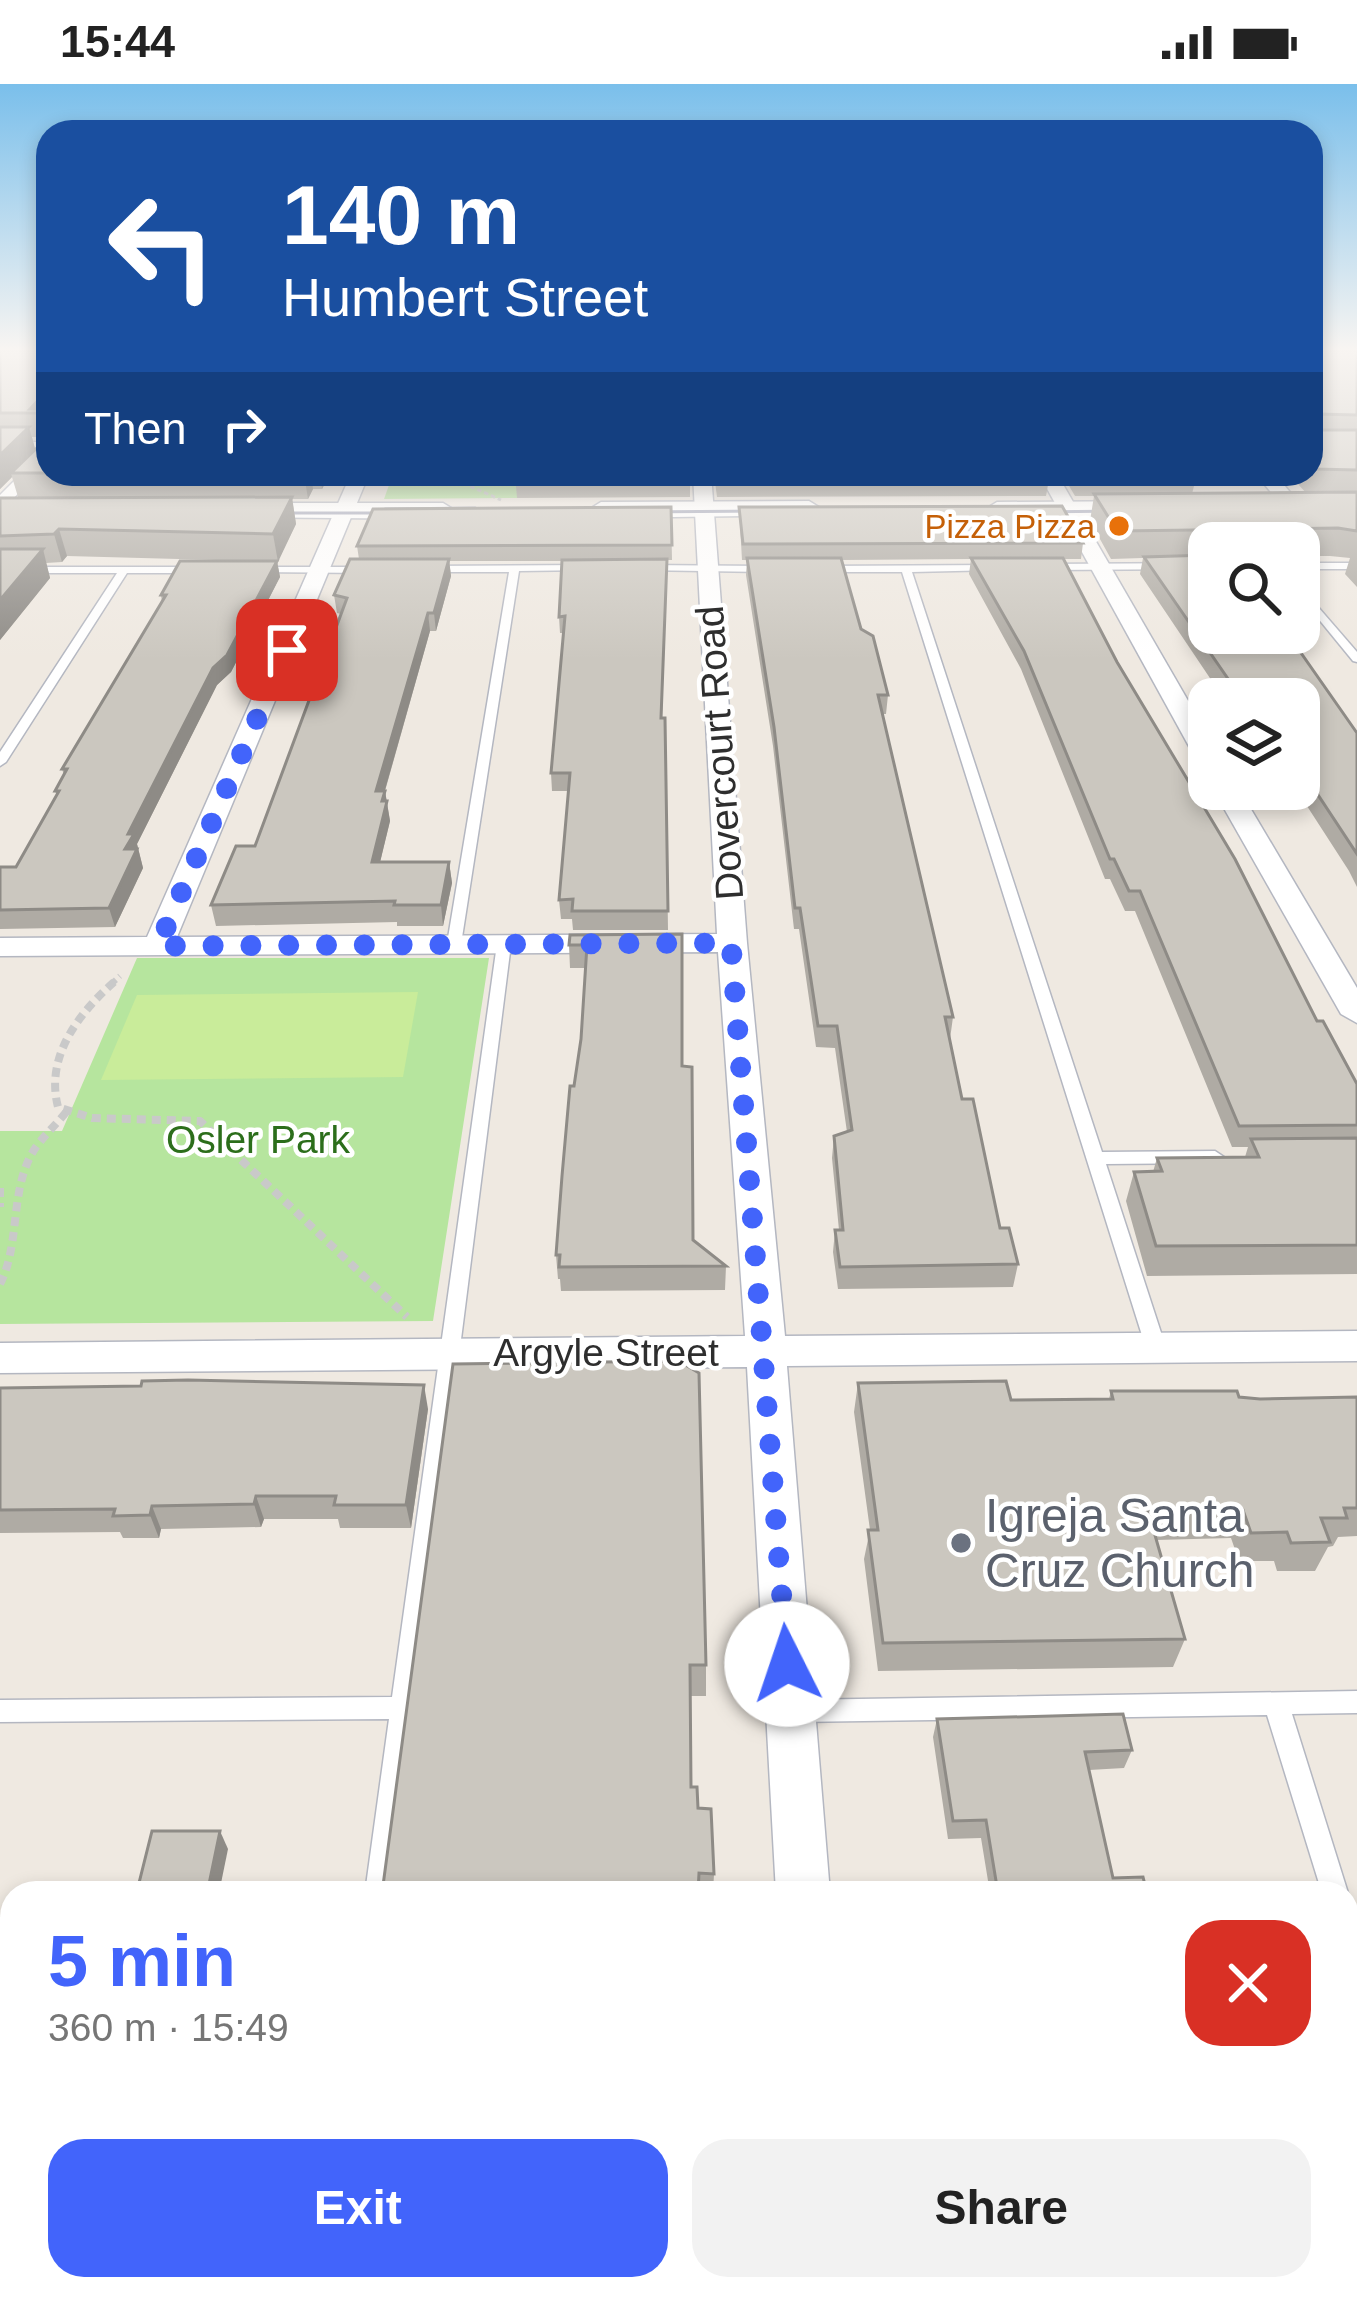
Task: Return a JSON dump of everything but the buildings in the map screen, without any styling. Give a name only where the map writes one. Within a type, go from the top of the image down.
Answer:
[{"type":"main road","points":[[583,510],[703,492],[827,509]]},
{"type":"main road","points":[[1259,509],[1329,508]]},
{"type":"main road","points":[[971,509],[1195,509]]},
{"type":"main road","points":[[208,511],[465,511]]},
{"type":"street","points":[[8,510],[36,467]]},
{"type":"street","points":[[158,946],[356,486]]},
{"type":"street","points":[[1054,486],[1188,724]]},
{"type":"street","points":[[1275,486],[1294,508]]},
{"type":"street","name":"Dovercourt Road","points":[[703,492],[731,943],[766,1352],[802,1881]]},
{"type":"street","points":[[1238,810],[1357,1014]]},
{"type":"street","points":[[0,946],[731,943]]},
{"type":"street","name":"Argyle Street","points":[[0,1358],[432,1339],[766,1352],[1357,1346]]},
{"type":"lane","points":[[1038,568],[1188,566]]},
{"type":"lane","points":[[1320,566],[1357,566]]},
{"type":"lane","points":[[405,569],[600,568]]},
{"type":"lane","points":[[622,568],[775,568]]},
{"type":"lane","points":[[818,569],[1016,568]]},
{"type":"lane","points":[[0,762],[124,569]]},
{"type":"lane","points":[[454,944],[514,569]]},
{"type":"lane","points":[[906,569],[1156,1348]]},
{"type":"lane","points":[[0,570],[215,570]]},
{"type":"lane","points":[[237,570],[383,570]]},
{"type":"lane","points":[[1320,614],[1357,659]]},
{"type":"lane","points":[[380,1881],[402,1708],[432,1339],[504,944]]},
{"type":"lane","points":[[1094,1158],[1238,1157]]},
{"type":"lane","points":[[790,1711],[1357,1702]]},
{"type":"lane","points":[[1276,1704],[1331,1881]]},
{"type":"lane","points":[[0,1711],[402,1708]]},
{"type":"path","points":[[469,486],[501,500]]},
{"type":"path","points":[[131,967],[91,1004],[60,1056],[54,1097],[67,1112],[92,1118],[201,1121],[432,1339]]},
{"type":"path","points":[[0,1284],[9,1267],[20,1193],[34,1148],[67,1112]]},
{"type":"path","points":[[0,1207],[1,1192],[20,1193]]},
{"type":"green space","points":[[389,486],[520,486],[517,498],[384,499]]},
{"type":"green space","name":"Osler Park","points":[[137,958],[489,958],[433,1321],[0,1324],[0,1131],[62,1131]]},
{"type":"green space","points":[[418,992],[403,1077],[101,1080],[137,995]]},
{"type":"tram line","points":[[385,509],[475,508]]},
{"type":"tram line","points":[[636,512],[774,511]]},
{"type":"tram line","points":[[1032,512],[1122,511]]},
{"type":"tram line","points":[[264,513],[402,513]]},
{"type":"place","name":"Pizza Pizza","points":[[1119,526]]},
{"type":"place","name":"Igreja Santa Cruz Church","points":[[961,1543]]},
{"type":"route","points":[[287,650],[158,946],[731,943],[787,1664]]}]
